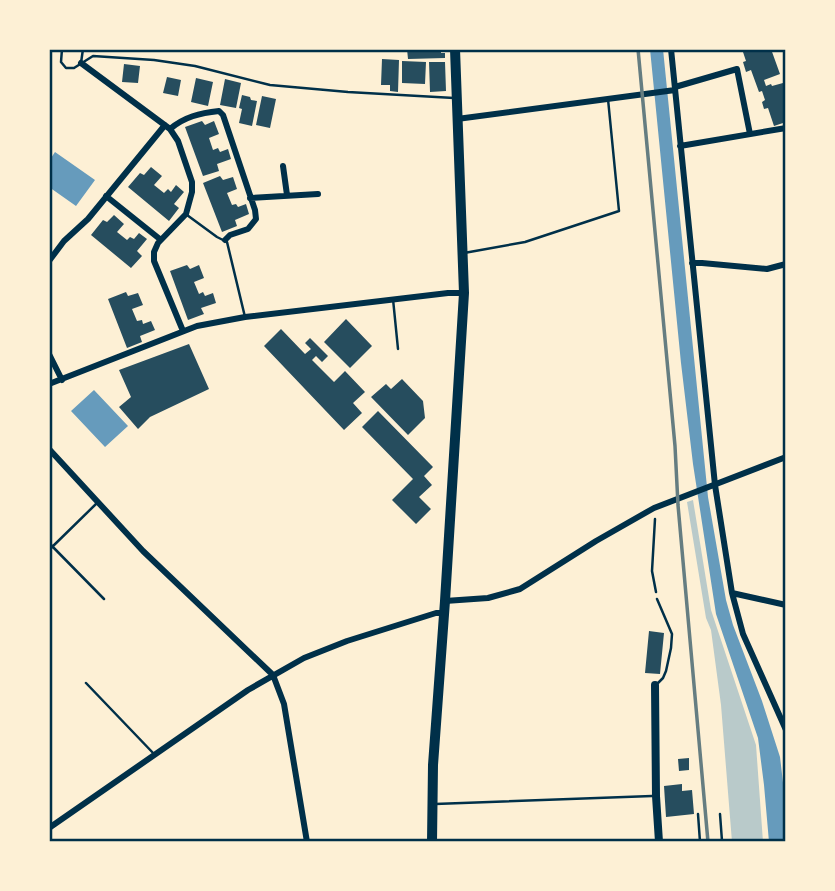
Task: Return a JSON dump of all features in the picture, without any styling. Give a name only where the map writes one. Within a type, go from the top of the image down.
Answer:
[{"type":"main road","points":[[432,842],[432,804],[464,293],[455,49]]},
{"type":"street","points":[[671,49],[713,486],[732,593],[743,634],[786,730]]},
{"type":"street","points":[[80,63],[167,127],[178,141],[192,182],[190,203],[186,214],[161,240],[154,252],[153,261],[183,331]]},
{"type":"street","points":[[457,119],[673,89],[737,69],[750,134]]},
{"type":"street","points":[[49,261],[167,127],[198,113],[219,111],[223,115],[255,210],[256,219],[248,229],[230,235],[225,240]]},
{"type":"street","points":[[680,146],[786,128]]},
{"type":"street","points":[[283,166],[286,195]]},
{"type":"street","points":[[250,198],[318,194]]},
{"type":"street","points":[[106,196],[161,240]]},
{"type":"street","points":[[692,263],[767,269],[786,264]]},
{"type":"street","points":[[49,384],[197,326],[245,317],[464,293]]},
{"type":"street","points":[[49,354],[62,380]]},
{"type":"street","points":[[49,449],[143,551],[273,675],[284,704],[307,842]]},
{"type":"street","points":[[445,601],[488,598],[520,589],[654,508],[786,457]]},
{"type":"street","points":[[732,593],[786,605]]},
{"type":"street","points":[[49,828],[248,690],[304,658],[347,641],[436,613],[444,613]]},
{"type":"street","points":[[655,685],[659,842]]},
{"type":"lane","points":[[62,49],[61,59],[66,68],[74,68],[93,56],[154,60],[195,66],[270,85],[457,98]]},
{"type":"lane","points":[[80,63],[83,49]]},
{"type":"lane","points":[[464,253],[525,242],[619,211],[608,99]]},
{"type":"lane","points":[[186,214],[227,242],[245,317]]},
{"type":"lane","points":[[393,299],[398,349]]},
{"type":"lane","points":[[97,503],[50,547],[104,599]]},
{"type":"lane","points":[[655,685],[661,682],[666,671],[672,634],[657,599]]},
{"type":"lane","points":[[86,682],[155,755]]},
{"type":"lane","points":[[432,804],[656,796]]},
{"type":"path","points":[[656,516],[652,571],[657,599]]},
{"type":"path","points":[[698,814],[700,842]]},
{"type":"path","points":[[706,842],[722,841],[720,814]]},
{"type":"shaded area","points":[[693,500],[711,610],[756,745],[763,842],[732,842],[721,705],[711,630],[706,618],[687,502]]},
{"type":"water","points":[[650,49],[663,49],[708,497],[726,600],[780,757],[786,808],[786,842],[769,842],[758,738],[716,614],[681,363]]},
{"type":"water","points":[[55,152],[95,180],[76,206],[49,187],[49,161]]},
{"type":"water","points":[[94,390],[128,426],[105,447],[71,411]]},
{"type":"building","points":[[407,49],[441,49],[445,58],[408,59]]},
{"type":"building","points":[[750,49],[771,49],[780,74],[764,80],[766,86],[783,83],[786,91],[786,105],[783,106],[786,122],[774,126],[768,108],[764,109],[762,91],[759,92],[751,70],[746,72],[743,62],[746,61],[743,52]]},
{"type":"building","points":[[382,59],[399,60],[398,92],[390,91],[390,85],[381,85]]},
{"type":"building","points":[[402,61],[426,62],[425,84],[402,83]]},
{"type":"building","points":[[429,62],[445,62],[446,91],[430,92]]},
{"type":"building","points":[[124,64],[140,66],[138,83],[122,82]]},
{"type":"building","points":[[167,77],[181,80],[178,96],[163,93]]},
{"type":"building","points":[[196,78],[213,82],[208,106],[191,102]]},
{"type":"building","points":[[225,79],[241,83],[236,108],[220,105]]},
{"type":"building","points":[[242,95],[257,101],[252,126],[239,123]]},
{"type":"building","points":[[262,96],[276,99],[270,128],[256,125]]},
{"type":"building","points":[[202,121],[205,125],[214,121],[219,134],[209,138],[213,150],[218,148],[220,152],[228,149],[231,159],[217,164],[219,171],[203,176],[185,127]]},
{"type":"building","points":[[151,167],[162,176],[154,185],[164,193],[168,189],[171,192],[176,185],[184,192],[174,204],[179,208],[169,221],[128,187],[140,173],[144,175]]},
{"type":"building","points":[[220,176],[223,180],[233,177],[237,189],[227,193],[232,205],[236,204],[238,207],[246,204],[249,214],[235,220],[237,226],[222,232],[203,183]]},
{"type":"building","points":[[114,215],[124,224],[117,232],[127,240],[130,237],[134,239],[139,233],[147,239],[137,251],[142,256],[131,268],[91,235],[103,220],[107,222]]},
{"type":"building","points":[[187,265],[190,269],[199,265],[204,278],[194,282],[199,294],[203,292],[205,296],[213,293],[216,303],[201,308],[204,314],[188,320],[170,271]]},
{"type":"building","points":[[126,292],[128,296],[138,293],[143,305],[132,309],[137,321],[142,320],[143,324],[151,321],[155,330],[140,336],[142,342],[127,348],[108,299]]},
{"type":"building","points":[[346,319],[372,346],[350,368],[324,342]]},
{"type":"building","points":[[281,329],[305,354],[311,349],[305,343],[310,338],[328,356],[322,362],[316,356],[312,360],[334,382],[345,371],[365,392],[353,403],[362,413],[344,430],[264,346]]},
{"type":"building","points":[[189,344],[209,389],[150,417],[138,429],[119,407],[131,397],[119,370]]},
{"type":"building","points":[[402,379],[423,401],[425,418],[408,435],[371,397],[386,384],[391,389]]},
{"type":"building","points":[[378,411],[433,467],[424,476],[432,485],[419,497],[431,509],[416,524],[392,500],[413,479],[362,427]]},
{"type":"building","points":[[649,631],[664,633],[660,674],[645,673]]},
{"type":"building","points":[[689,758],[689,770],[679,771],[678,759]]},
{"type":"building","points":[[682,784],[682,791],[692,790],[694,814],[666,817],[664,786]]},
{"type":"railway","points":[[638,49],[708,842]]}]
